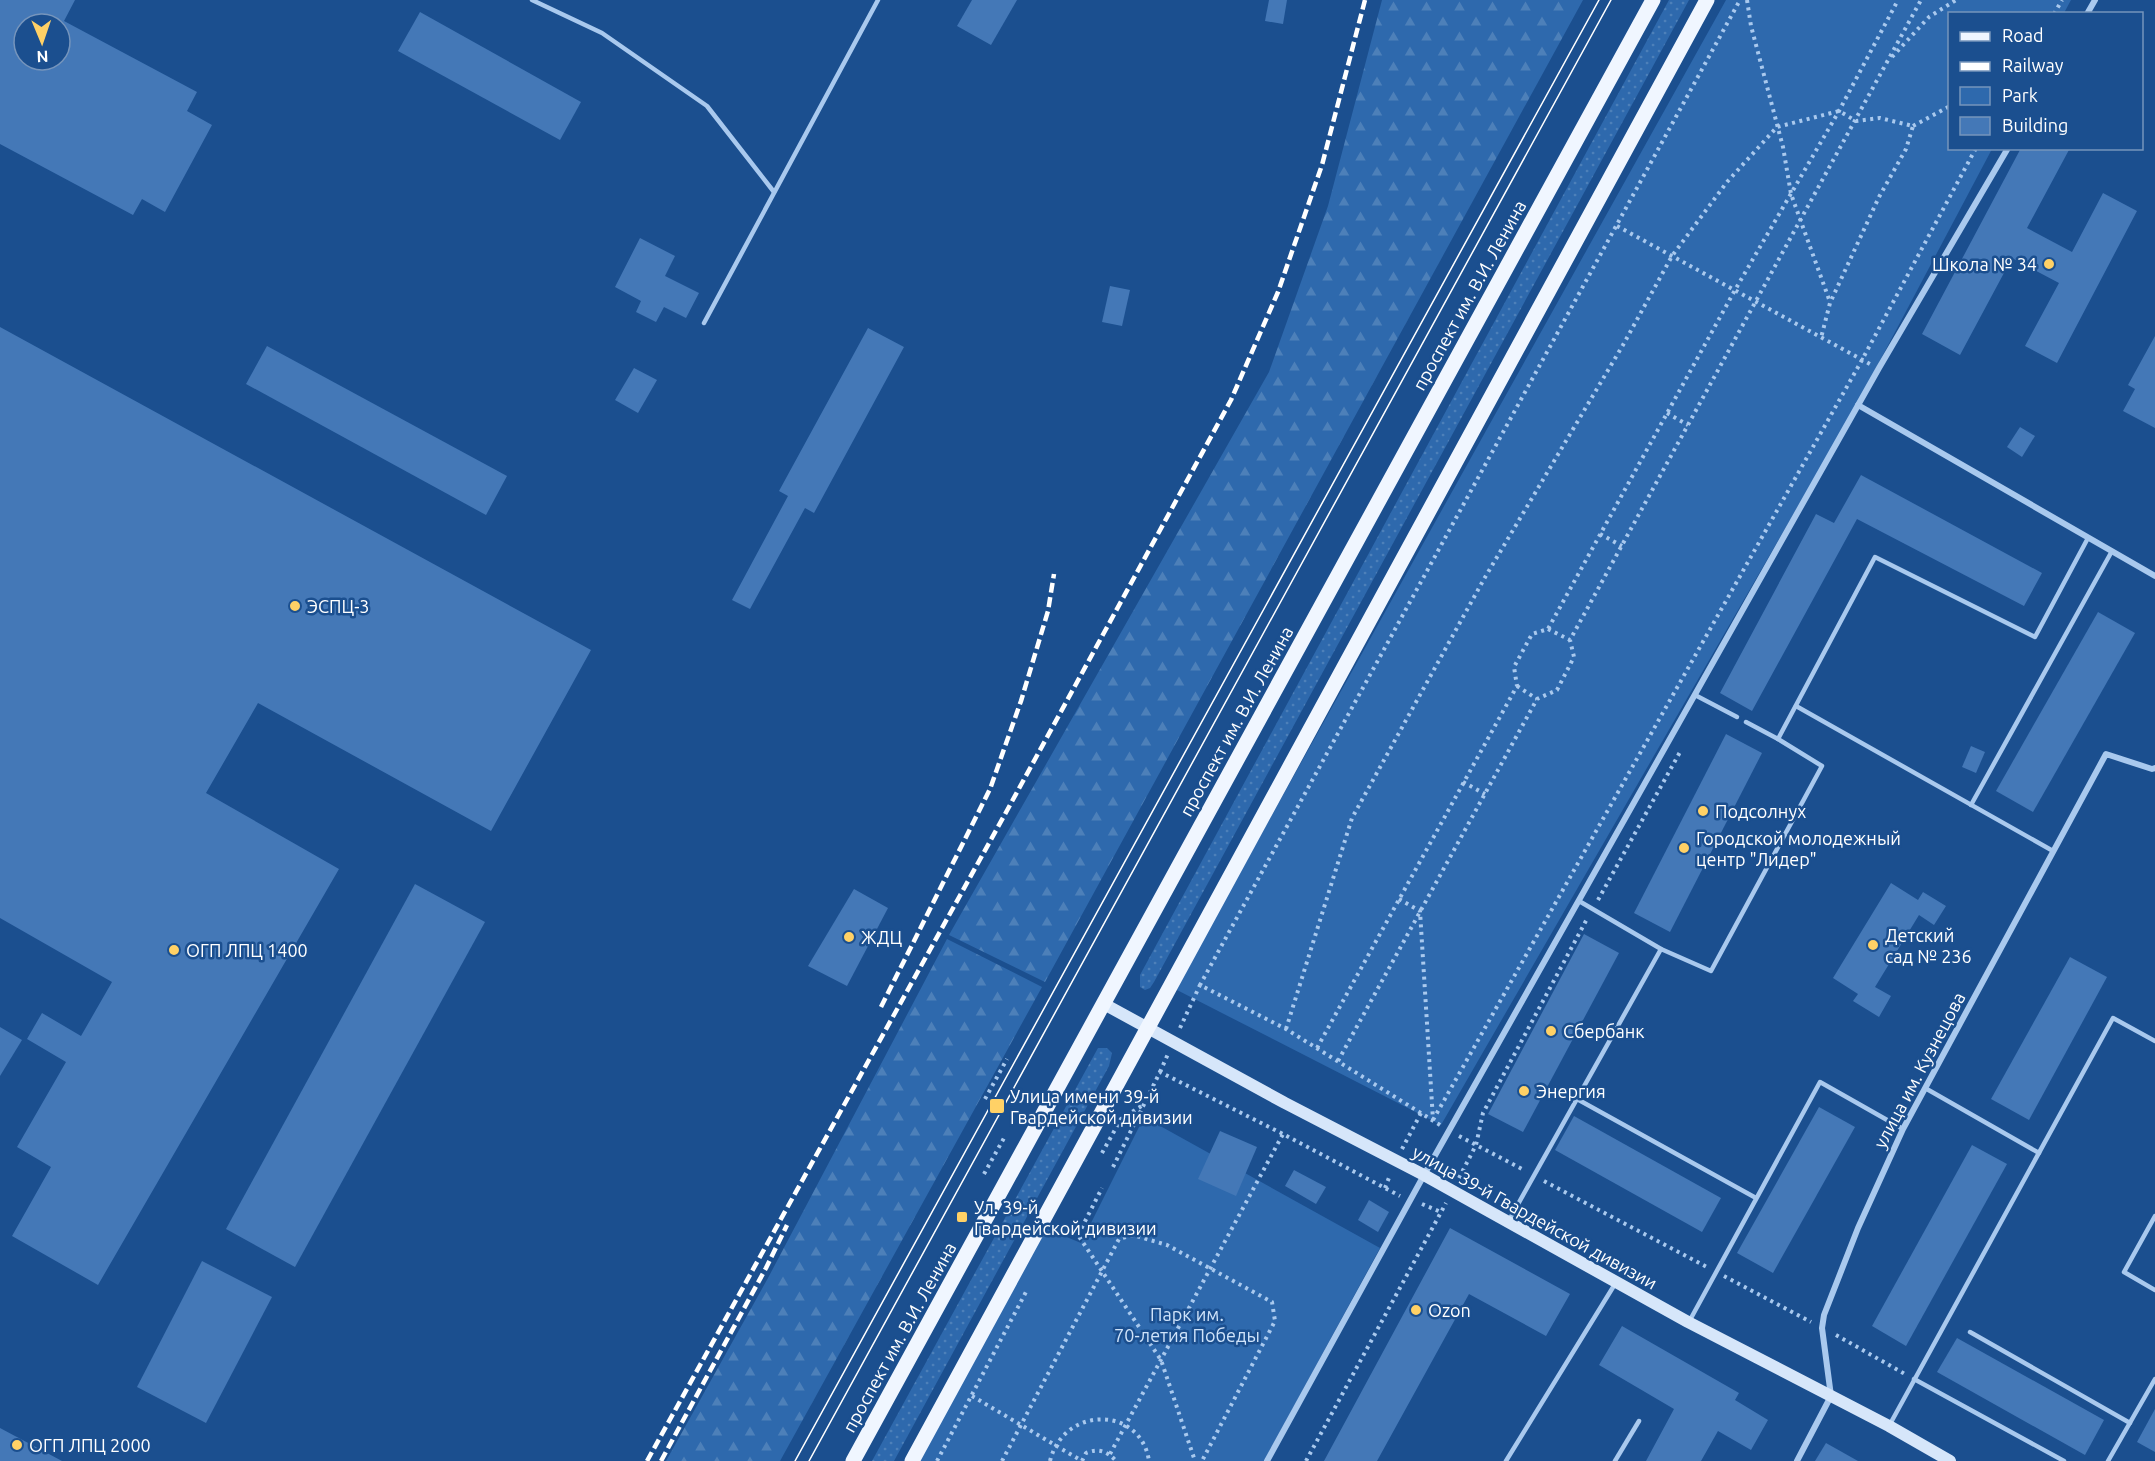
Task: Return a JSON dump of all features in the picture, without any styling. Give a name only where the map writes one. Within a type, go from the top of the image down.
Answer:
[{"type":"main road","name":"проспект им. В.И. Ленина","points":[[854,1461],[1653,0]]},
{"type":"main road","points":[[912,1461],[1707,0]]},
{"type":"main road","name":"улица 39-й Гвардейской дивизии","points":[[1104,1004],[1285,1103],[1452,1190],[1688,1322],[1889,1426],[1950,1461]]},
{"type":"street","points":[[1267,1461],[1449,1130],[1858,405],[2007,150]]},
{"type":"street","points":[[1858,405],[2155,576]]},
{"type":"street","name":"улица им. Кузнецова","points":[[1822,1328],[1824,1315],[1858,1228],[1903,1129],[2106,754],[2155,768]]},
{"type":"street","points":[[1797,1461],[1831,1396],[1822,1328]]},
{"type":"lane","points":[[532,0],[602,33],[707,106],[774,192]]},
{"type":"lane","points":[[704,323],[878,0]]},
{"type":"lane","points":[[1778,739],[1875,557],[2035,637],[2088,537]]},
{"type":"lane","points":[[1971,805],[2112,551]]},
{"type":"lane","points":[[1695,695],[1737,717]]},
{"type":"lane","points":[[1796,706],[2053,851]]},
{"type":"lane","points":[[1579,901],[1661,950],[1712,971],[1822,766],[1746,722]]},
{"type":"lane","points":[[1508,1222],[1661,950]]},
{"type":"lane","points":[[1889,1426],[2113,1018],[2155,1041]]},
{"type":"lane","points":[[1688,1322],[1820,1082],[1903,1129]]},
{"type":"lane","points":[[1925,1088],[2039,1153]]},
{"type":"lane","points":[[1577,1099],[1756,1198]]},
{"type":"lane","points":[[2155,1216],[2124,1272],[2155,1290]]},
{"type":"lane","points":[[1506,1461],[1617,1282]]},
{"type":"lane","points":[[1970,1332],[2130,1423]]},
{"type":"lane","points":[[1914,1379],[2064,1461]]},
{"type":"lane","points":[[2108,1461],[2155,1380]]},
{"type":"lane","points":[[1615,1461],[1639,1421]]},
{"type":"path","points":[[1740,0],[1200,985],[1286,1029],[1476,1145],[1914,1379]]},
{"type":"path","points":[[1748,0],[1751,26],[1783,147],[1791,194],[1830,303]]},
{"type":"path","points":[[1548,629],[1734,290],[1839,111],[1898,0]]},
{"type":"path","points":[[1338,1061],[1537,699],[1557,690],[1574,657],[1570,640],[1921,0]]},
{"type":"path","points":[[1888,62],[1929,16],[1956,0]]},
{"type":"path","points":[[1286,1029],[1352,818],[1484,579],[1623,345],[1672,256],[1727,182],[1776,127],[1839,111],[1856,121],[1880,118],[1913,126],[1948,107]]},
{"type":"path","points":[[1821,338],[1830,303],[1879,196],[1906,149],[1913,126]]},
{"type":"path","points":[[1433,1120],[1862,360],[1975,150]]},
{"type":"path","points":[[1617,226],[1862,360]]},
{"type":"path","points":[[1667,413],[1688,425]]},
{"type":"path","points":[[1600,534],[1622,546]]},
{"type":"path","points":[[1317,1048],[1516,686],[1514,667],[1532,634],[1548,629],[1570,640]]},
{"type":"path","points":[[1516,686],[1537,699]]},
{"type":"path","points":[[1306,1461],[1476,1145],[1483,1113],[1592,909],[1684,744]]},
{"type":"path","points":[[1463,782],[1485,794]]},
{"type":"path","points":[[1399,899],[1420,911]]},
{"type":"path","points":[[1420,911],[1433,1120]]},
{"type":"path","points":[[985,1099],[1007,1059]]},
{"type":"path","points":[[1113,1167],[1160,1072],[1403,1197]]},
{"type":"path","points":[[1099,1158],[1121,1119],[1144,1104]]},
{"type":"path","points":[[1110,1454],[1283,1134]]},
{"type":"path","points":[[984,1174],[1004,1138]]},
{"type":"path","points":[[1078,1234],[1102,1188]]},
{"type":"path","points":[[1055,1237],[1060,1227],[1078,1234],[1161,1360],[1195,1461]]},
{"type":"path","points":[[1002,1461],[1119,1239],[1133,1235],[1167,1245],[1272,1302],[1275,1321],[1202,1461]]},
{"type":"path","points":[[937,1461],[1027,1290]]},
{"type":"path","points":[[972,1395],[1082,1461],[1086,1453],[1096,1449],[1110,1454],[1116,1461]]},
{"type":"path","points":[[1050,1461],[1056,1445],[1071,1428],[1084,1421],[1098,1419],[1112,1420],[1126,1426],[1136,1434],[1144,1445],[1149,1461]]},
{"type":"green space","points":[[1382,0],[1583,0],[1045,982],[949,935],[1269,372],[1328,206]]},
{"type":"green space","points":[[1669,0],[1689,0],[1154,982],[1150,988],[1145,990],[1140,987],[1140,975]]},
{"type":"green space","points":[[1726,0],[2071,0],[2065,12],[1948,12],[1948,150],[1991,150],[1858,402],[1441,1125],[1175,989]]},
{"type":"green space","points":[[947,939],[1042,987],[780,1461],[666,1461],[768,1278]]},
{"type":"green space","points":[[1098,1048],[1107,1048],[1112,1053],[1109,1066],[894,1461],[872,1461]]},
{"type":"green space","name":"Парк им. 70-летия Победы","points":[[1144,1117],[1380,1248],[1264,1461],[919,1461],[1045,1228],[1081,1243]]},
{"type":"building","points":[[0,0],[75,0],[69,12],[12,12],[12,72],[72,72],[72,25],[197,92],[187,111],[212,125],[165,212],[142,199],[133,215],[0,144]]},
{"type":"building","points":[[972,0],[1017,0],[991,45],[957,26]]},
{"type":"building","points":[[1269,0],[1287,0],[1283,24],[1265,21]]},
{"type":"building","points":[[420,12],[581,102],[560,140],[398,51]]},
{"type":"building","points":[[2020,150],[2069,150],[2027,228],[2072,252],[2103,193],[2137,211],[2057,363],[2025,346],[2059,283],[2012,258],[1960,355],[1922,334]]},
{"type":"building","points":[[640,238],[675,256],[665,276],[699,293],[686,318],[664,307],[656,322],[636,312],[641,301],[615,287]]},
{"type":"building","points":[[1110,286],[1130,290],[1122,326],[1102,322]]},
{"type":"building","points":[[0,327],[591,650],[491,831],[258,703],[206,793],[339,869],[98,1285],[12,1236],[51,1167],[17,1147],[66,1062],[27,1039],[42,1013],[81,1036],[112,982],[0,918]]},
{"type":"building","points":[[868,328],[904,347],[814,513],[805,508],[750,609],[732,600],[788,496],[779,491]]},
{"type":"building","points":[[2155,336],[2155,428],[2123,411],[2135,389],[2128,385]]},
{"type":"building","points":[[267,346],[507,476],[486,515],[246,384]]},
{"type":"building","points":[[634,368],[657,380],[638,413],[615,400]]},
{"type":"building","points":[[2020,427],[2035,436],[2022,457],[2007,447]]},
{"type":"building","points":[[1861,475],[2042,573],[2024,606],[1857,519],[1752,711],[1720,693],[1816,514],[1834,523]]},
{"type":"building","points":[[2098,612],[2135,633],[2033,812],[1996,791]]},
{"type":"building","points":[[1726,734],[1762,753],[1670,932],[1634,913]]},
{"type":"building","points":[[1971,746],[1985,752],[1976,773],[1962,767]]},
{"type":"building","points":[[1891,883],[1918,900],[1923,892],[1946,906],[1934,925],[1919,915],[1875,987],[1891,996],[1879,1017],[1853,1001],[1858,994],[1833,978]]},
{"type":"building","points":[[415,884],[485,922],[295,1267],[226,1229]]},
{"type":"building","name":"ЖДЦ","points":[[854,889],[888,908],[847,986],[808,966]]},
{"type":"building","points":[[1584,934],[1619,953],[1523,1132],[1488,1114]]},
{"type":"building","points":[[2070,957],[2107,977],[2029,1120],[1991,1099]]},
{"type":"building","points":[[0,1027],[22,1040],[0,1076]]},
{"type":"building","points":[[1819,1107],[1855,1127],[1773,1273],[1737,1253]]},
{"type":"building","points":[[1574,1116],[1721,1198],[1702,1232],[1555,1150]]},
{"type":"building","points":[[1220,1131],[1257,1147],[1236,1196],[1198,1179]]},
{"type":"building","points":[[1972,1145],[2007,1164],[1906,1346],[1872,1326]]},
{"type":"building","points":[[1294,1170],[1326,1187],[1316,1204],[1285,1186]]},
{"type":"building","points":[[1369,1200],[1389,1212],[1378,1232],[1358,1220]]},
{"type":"building","points":[[1450,1228],[1570,1294],[1546,1336],[1469,1294],[1377,1461],[1324,1461]]},
{"type":"building","points":[[202,1261],[272,1297],[206,1423],[137,1387]]},
{"type":"building","points":[[1622,1326],[1739,1393],[1735,1400],[1768,1420],[1751,1450],[1718,1431],[1701,1461],[1646,1461],[1674,1409],[1599,1365]]},
{"type":"building","points":[[1957,1338],[2104,1420],[2085,1455],[1937,1372]]},
{"type":"building","points":[[2155,1409],[2155,1452],[2137,1442]]},
{"type":"building","name":"ОГП ЛПЦ 2000","points":[[0,1428],[62,1461],[0,1461]]},
{"type":"building","points":[[1826,1443],[1858,1461],[1815,1461]]},
{"type":"tram line","points":[[795,1461],[1599,0]]},
{"type":"tram line","points":[[809,1461],[1611,0]]},
{"type":"railway","points":[[647,1461],[1231,400],[1278,292],[1322,165],[1365,0]]},
{"type":"railway","points":[[881,1007],[990,789],[1021,701],[1048,611],[1054,574]]},
{"type":"railway","points":[[661,1461],[787,1225]]},
{"type":"place","name":"Школа № 34","points":[[2049,264]]},
{"type":"place","name":"ЭСПЦ-3","points":[[295,606]]},
{"type":"place","name":"Подсолнух","points":[[1703,811]]},
{"type":"place","name":"Городской молодежный центр \"Лидер\"","points":[[1684,848]]},
{"type":"place","name":"ЖДЦ","points":[[849,937]]},
{"type":"place","name":"Детский сад № 236","points":[[1873,945]]},
{"type":"place","name":"ОГП ЛПЦ 1400","points":[[174,950]]},
{"type":"place","name":"Сбербанк","points":[[1551,1031]]},
{"type":"place","name":"Энергия","points":[[1524,1091]]},
{"type":"place","name":"Улица имени 39-й Гвардейской дивизии","points":[[997,1106]]},
{"type":"place","name":"Ул. 39-й Гвардейской дивизии","points":[[962,1217]]},
{"type":"place","name":"Ozon","points":[[1416,1310]]},
{"type":"place","name":"ОГП ЛПЦ 2000","points":[[17,1445]]}]
